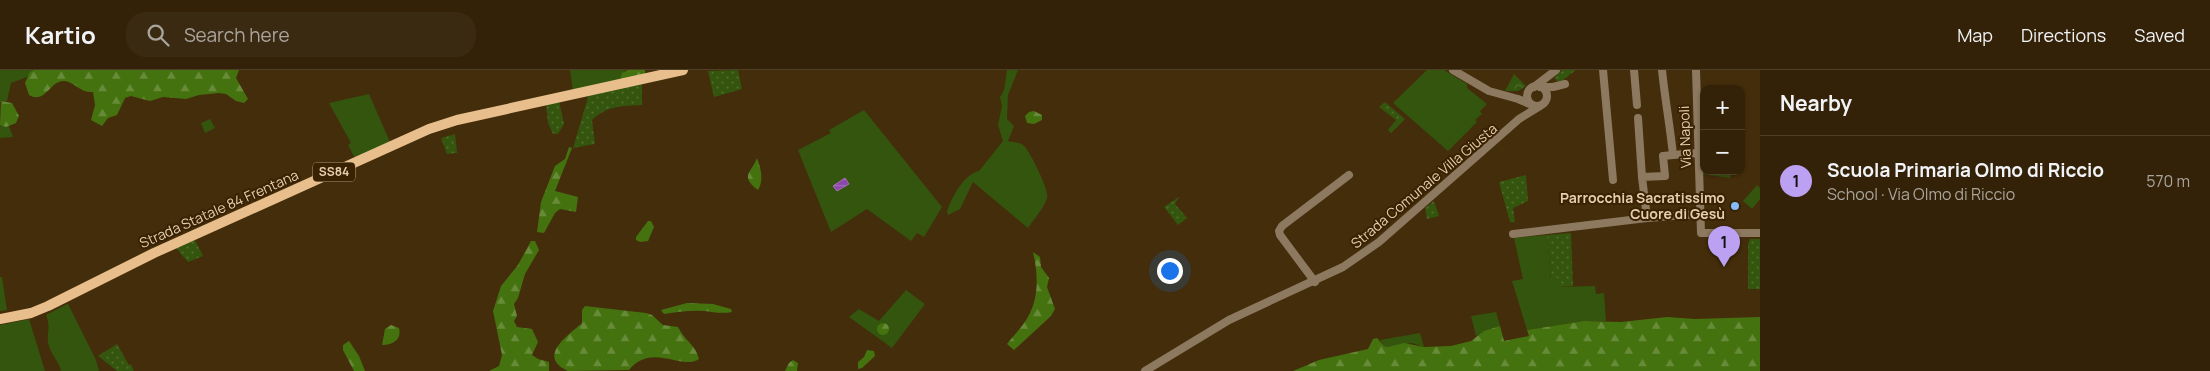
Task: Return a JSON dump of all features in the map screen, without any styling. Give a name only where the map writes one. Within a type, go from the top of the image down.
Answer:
[{"type":"main road","name":"Strada Statale 84 Frentana","points":[[0,319],[31,313],[48,306],[154,253],[430,129],[457,120],[683,70]]},
{"type":"street","points":[[1453,70],[1489,91],[1511,97],[1532,96],[1545,91],[1546,100]]},
{"type":"street","points":[[1519,119],[1532,96],[1556,70]]},
{"type":"street","points":[[1603,70],[1613,180]]},
{"type":"street","points":[[1634,70],[1637,104]]},
{"type":"street","points":[[1668,70],[1662,70],[1665,106],[1669,112],[1673,155]]},
{"type":"street","name":"Via Napoli","points":[[1696,70],[1701,233],[1760,233]]},
{"type":"street","points":[[1532,96],[1565,84],[1546,100]]},
{"type":"street","points":[[1511,97],[1532,96],[1546,100]]},
{"type":"street","name":"Strada Comunale Villa Giusta","points":[[1145,371],[1229,320],[1315,282],[1349,264],[1379,242],[1519,119],[1532,96]]},
{"type":"street","points":[[1638,118],[1647,218]]},
{"type":"street","points":[[1642,177],[1665,176],[1663,156],[1698,154]]},
{"type":"street","points":[[1315,282],[1279,231],[1282,226],[1349,175]]},
{"type":"street","points":[[1513,234],[1647,218],[1700,214]]},
{"type":"green space","points":[[0,70],[34,70],[27,77],[11,83],[7,101],[0,102]]},
{"type":"green space","points":[[34,70],[239,70],[236,78],[248,99],[244,103],[236,101],[226,94],[219,93],[199,95],[186,99],[163,97],[150,101],[131,96],[125,98],[117,115],[108,118],[102,126],[91,120],[95,105],[93,92],[84,91],[70,82],[58,82],[40,97],[29,95],[25,83],[30,72]]},
{"type":"green space","points":[[570,70],[628,70],[624,71],[620,81],[573,91]]},
{"type":"green space","points":[[628,70],[645,70],[645,76],[620,81],[622,73]]},
{"type":"green space","points":[[738,70],[742,89],[714,97],[708,71]]},
{"type":"green space","points":[[1007,70],[1018,70],[1008,95],[1007,119],[1014,126],[1008,141],[1020,143],[1026,148],[1038,170],[1047,194],[1044,206],[1028,228],[973,182],[960,209],[948,215],[947,212],[963,182],[973,173],[979,171],[1003,141],[998,125],[1002,106],[1000,97],[1004,88]]},
{"type":"green space","points":[[1427,70],[1444,70],[1467,84],[1467,88],[1487,104],[1480,111],[1482,114],[1475,120],[1477,122],[1448,151],[1393,103]]},
{"type":"green space","points":[[1562,70],[1576,70],[1559,83],[1554,78]]},
{"type":"green space","points":[[1514,74],[1526,86],[1518,91],[1505,91]]},
{"type":"green space","points":[[642,83],[642,105],[616,107],[604,111],[592,120],[595,144],[573,148],[589,94]]},
{"type":"green space","points":[[369,94],[390,142],[355,158],[348,145],[351,143],[329,103]]},
{"type":"green space","points":[[1,101],[12,103],[19,116],[16,123],[6,127],[0,125]]},
{"type":"green space","points":[[559,101],[564,124],[558,134],[553,134],[548,123],[546,104]]},
{"type":"green space","points":[[1385,102],[1405,119],[1391,133],[1388,130],[1396,120],[1379,107]]},
{"type":"green space","points":[[864,110],[942,207],[924,237],[917,233],[911,241],[867,209],[831,232],[798,150],[831,133],[829,130]]},
{"type":"green space","points":[[1034,111],[1042,115],[1042,120],[1034,124],[1027,123],[1025,116],[1029,112]]},
{"type":"green space","points":[[210,119],[215,128],[205,133],[201,123]]},
{"type":"green space","points":[[0,125],[9,126],[13,137],[0,138]]},
{"type":"green space","points":[[455,134],[457,153],[447,154],[441,138]]},
{"type":"green space","points":[[569,147],[572,148],[555,191],[578,197],[576,212],[560,209],[555,213],[544,233],[537,232],[541,202],[555,166],[565,159]]},
{"type":"green space","points":[[757,158],[761,174],[758,190],[752,185],[748,177]]},
{"type":"green space","points":[[1526,175],[1528,201],[1513,208],[1515,222],[1510,222],[1499,182]]},
{"type":"green space","points":[[1709,175],[1730,175],[1730,178]]},
{"type":"green space","points":[[1757,185],[1760,188],[1760,199],[1752,209],[1743,201]]},
{"type":"green space","points":[[1179,197],[1175,204],[1187,218],[1178,225],[1164,207]]},
{"type":"green space","points":[[1434,201],[1439,216],[1427,219],[1425,208]]},
{"type":"green space","points":[[648,221],[651,221],[654,227],[648,241],[640,242],[636,240],[636,237]]},
{"type":"green space","points":[[1571,233],[1573,286],[1558,287],[1558,278],[1551,278],[1547,235]]},
{"type":"green space","points":[[1547,235],[1551,278],[1558,278],[1559,287],[1595,286],[1596,294],[1604,293],[1606,321],[1584,321],[1527,330],[1512,281],[1523,279],[1514,238]]},
{"type":"green space","points":[[1750,239],[1760,239],[1760,289],[1748,289],[1748,244]]},
{"type":"green space","points":[[195,240],[203,256],[188,262],[176,248]]},
{"type":"green space","points":[[531,241],[535,241],[539,250],[525,274],[518,298],[514,304],[517,316],[514,321],[517,327],[532,329],[538,342],[532,355],[549,362],[549,371],[489,371],[499,366],[502,355],[493,311],[501,286],[518,265]]},
{"type":"green space","points":[[1033,252],[1040,257],[1041,267],[1049,278],[1047,287],[1055,309],[1051,316],[1014,350],[1007,344],[1027,319],[1035,300],[1037,276]]},
{"type":"green space","points":[[0,277],[2,277],[7,310],[0,311]]},
{"type":"green space","points":[[906,290],[925,304],[892,348],[849,317],[859,309],[879,321]]},
{"type":"green space","points":[[687,303],[713,304],[731,309],[732,312],[694,311],[664,314],[661,310]]},
{"type":"green space","points":[[67,304],[96,360],[99,371],[61,371],[50,349],[46,315]]},
{"type":"green space","points":[[585,306],[646,313],[652,315],[663,325],[678,327],[695,350],[699,359],[692,362],[684,362],[657,357],[647,358],[638,362],[629,370],[568,371],[559,365],[555,359],[555,352],[563,340],[582,323],[582,310]]},
{"type":"green space","points":[[1496,312],[1500,326],[1476,336],[1471,316]]},
{"type":"green space","points":[[1667,317],[1695,319],[1760,317],[1760,371],[1293,371],[1319,360],[1368,349],[1373,339],[1377,338],[1384,346],[1388,347],[1404,343],[1424,347],[1451,346],[1471,341],[1484,331],[1500,326],[1504,341],[1529,336],[1527,330],[1584,321],[1621,322]]},
{"type":"green space","points":[[29,319],[45,371],[0,371],[0,325]]},
{"type":"green space","points":[[883,323],[889,329],[883,335],[877,329]]},
{"type":"green space","points":[[391,325],[399,328],[398,339],[393,343],[382,345],[385,329]]},
{"type":"green space","points":[[1420,333],[1424,347],[1412,343],[1388,347],[1384,346],[1380,340]]},
{"type":"green space","points":[[349,341],[359,356],[365,371],[354,371],[343,350],[343,345]]},
{"type":"green space","points":[[117,344],[134,371],[117,371],[98,356]]},
{"type":"green space","points":[[867,350],[874,351],[875,356],[862,368],[858,369],[858,362],[864,357]]},
{"type":"green space","points":[[793,360],[798,363],[797,371],[785,371],[789,363]]},
{"type":"shaded area","points":[[845,178],[849,184],[837,191],[833,186]]},
{"type":"place","name":"Parrocchia Sacratissimo Cuore di Gesù","points":[[1735,206]]},
{"type":"place","name":"Scuola Primaria Olmo di Riccio","points":[[1724,267]]}]
